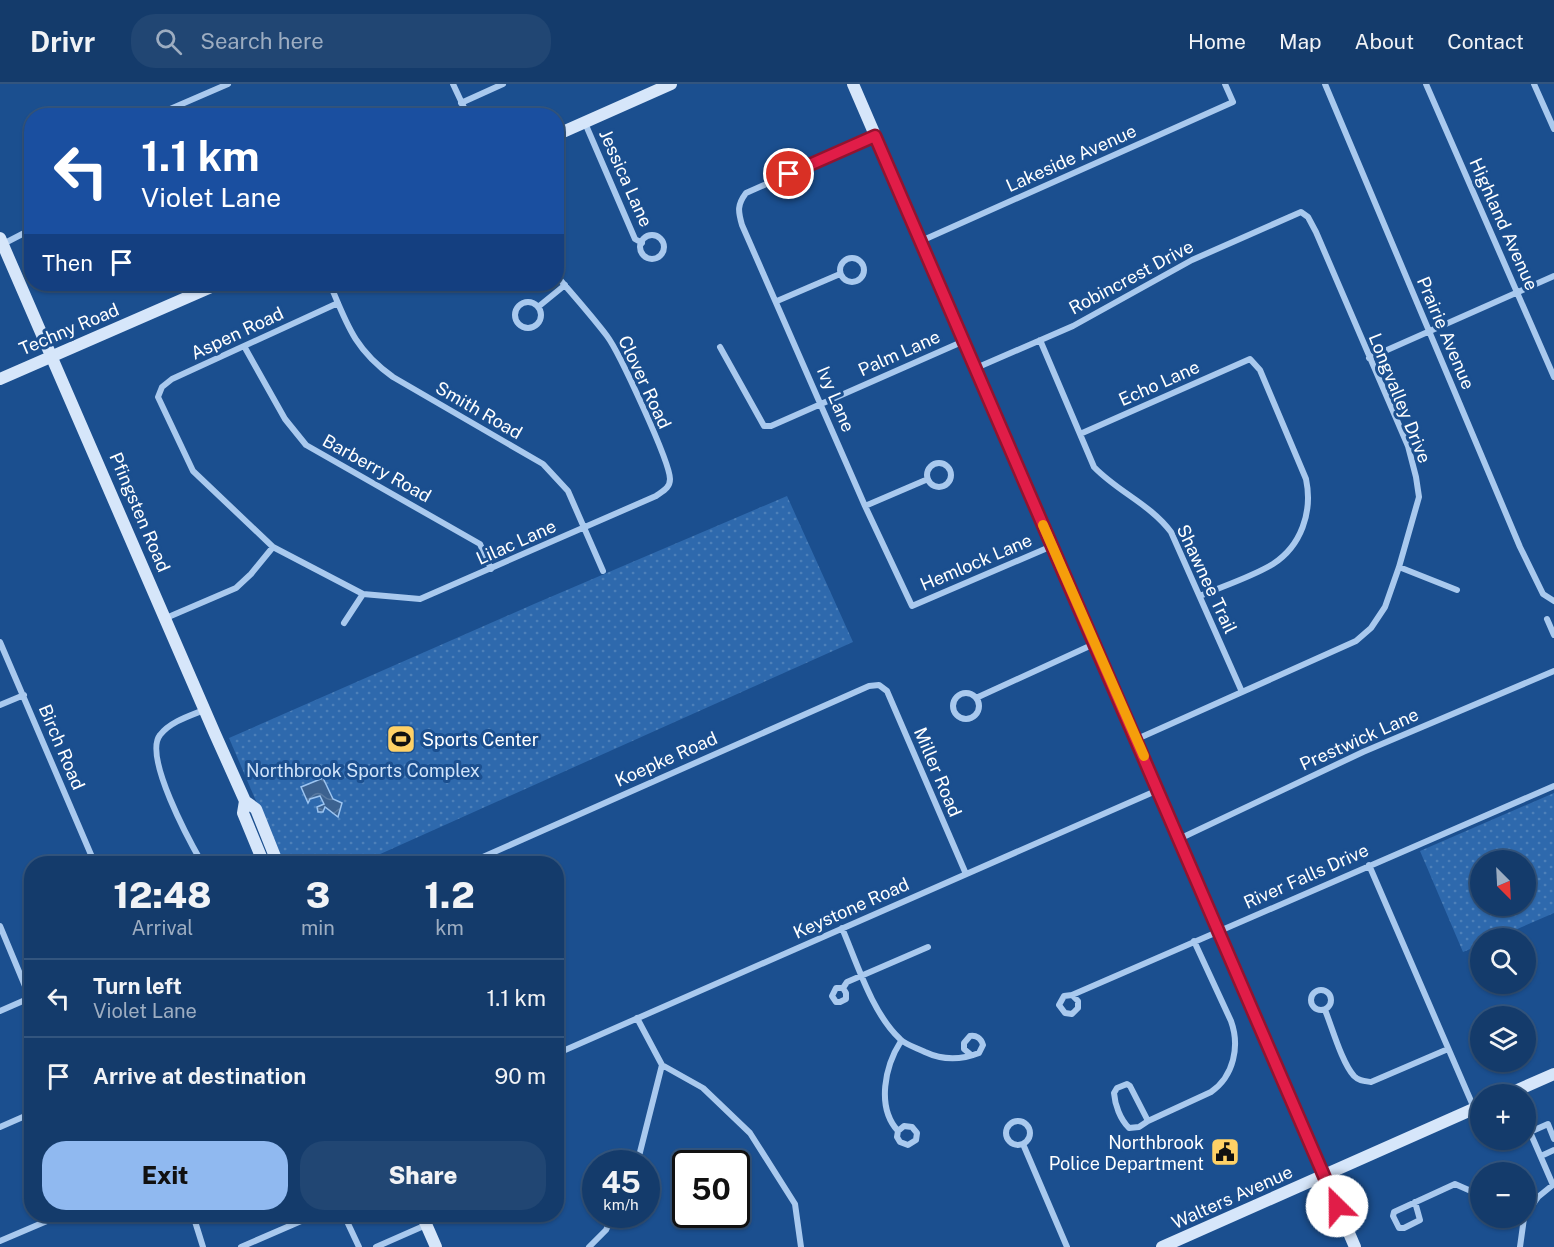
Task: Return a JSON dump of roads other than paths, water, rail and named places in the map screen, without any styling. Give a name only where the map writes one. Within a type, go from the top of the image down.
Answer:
[{"type":"main road","points":[[564,131],[671,84]]},
{"type":"main road","points":[[853,84],[1355,1247]]},
{"type":"main road","name":"Pfingsten Road","points":[[1,241],[245,801],[256,809],[275,856]]},
{"type":"main road","name":"Techny Road","points":[[0,379],[202,291]]},
{"type":"main road","name":"Pfingsten Road","points":[[245,801],[243,813],[261,856]]},
{"type":"main road","points":[[1531,1084],[1554,1074]]},
{"type":"main road","name":"Walters Avenue","points":[[1162,1247],[1470,1110]]},
{"type":"main road","points":[[425,1222],[436,1247]]},
{"type":"street","points":[[172,108],[228,84]]},
{"type":"street","points":[[453,84],[464,108]]},
{"type":"street","points":[[461,103],[503,84]]},
{"type":"street","name":"Lakeside Avenue","points":[[921,240],[1233,102],[1225,84]]},
{"type":"street","name":"Prairie Avenue","points":[[1325,84],[1516,536],[1543,594],[1554,601]]},
{"type":"street","name":"Highland Avenue","points":[[1426,84],[1554,377]]},
{"type":"street","points":[[1534,84],[1554,129]]},
{"type":"street","name":"Jessica Lane","points":[[585,122],[635,239],[642,243]]},
{"type":"street","name":"Ivy Lane","points":[[875,136],[746,193],[739,202],[738,212],[865,506],[912,606]]},
{"type":"street","name":"Robincrest Drive","points":[[975,368],[1073,326],[1192,260],[1301,212]]},
{"type":"street","name":"Longvalley Drive","points":[[1137,739],[1347,646],[1365,634],[1376,622],[1399,567],[1419,498],[1408,446],[1316,232],[1308,217],[1301,212]]},
{"type":"street","points":[[1,241],[24,232]]},
{"type":"street","points":[[848,259],[858,259],[863,265],[863,276],[856,282],[846,281],[840,274],[842,264],[848,259]]},
{"type":"street","points":[[777,301],[840,274]]},
{"type":"street","points":[[1369,358],[1554,276]]},
{"type":"street","name":"Clover Road","points":[[565,285],[608,337],[643,408],[669,470],[670,482]]},
{"type":"street","name":"Smith Road","points":[[333,291],[348,327],[366,355],[377,365],[393,377],[543,464],[568,491],[603,571]]},
{"type":"street","points":[[538,307],[558,291]]},
{"type":"street","name":"Aspen Road","points":[[273,547],[193,471],[158,397],[165,383],[338,303]]},
{"type":"street","points":[[531,303],[538,307],[540,318],[535,326],[525,328],[517,322],[515,314],[520,305],[531,303]]},
{"type":"street","name":"Shawnee Trail","points":[[1040,340],[1094,468],[1108,483],[1138,501],[1161,520],[1171,532],[1242,692]]},
{"type":"street","name":"Palm Lane","points":[[720,347],[764,426],[771,426],[964,341]]},
{"type":"street","name":"Barberry Road","points":[[244,346],[285,419],[306,445],[480,544],[491,569]]},
{"type":"street","name":"Echo Lane","points":[[1080,434],[1250,359],[1260,370],[1306,479],[1309,492],[1305,520],[1292,548],[1272,565],[1200,596]]},
{"type":"street","points":[[935,464],[945,464],[951,470],[951,480],[944,486],[934,486],[928,479],[928,470],[935,464]]},
{"type":"street","points":[[865,506],[928,479]]},
{"type":"street","name":"Lilac Lane","points":[[363,594],[420,599],[656,496],[667,490],[670,482]]},
{"type":"street","name":"Hemlock Lane","points":[[912,606],[1052,546]]},
{"type":"street","points":[[166,618],[236,588],[273,547],[363,594],[344,623]]},
{"type":"street","points":[[1399,567],[1457,590]]},
{"type":"street","points":[[1547,619],[1554,635]]},
{"type":"street","name":"Birch Road","points":[[0,642],[92,856]]},
{"type":"street","points":[[976,698],[1095,644]]},
{"type":"street","name":"Prestwick Lane","points":[[1179,839],[1363,752],[1554,671]]},
{"type":"street","name":"Koepke Road","points":[[485,856],[783,723],[869,687],[879,685]]},
{"type":"street","name":"Miller Road","points":[[879,685],[887,691],[966,874]]},
{"type":"street","points":[[968,693],[976,698],[979,708],[974,716],[964,719],[955,714],[953,703],[959,695],[968,693]]},
{"type":"street","points":[[0,705],[24,695]]},
{"type":"street","points":[[198,856],[189,841],[158,768],[155,751],[159,736],[177,722],[205,710]]},
{"type":"street","name":"River Falls Drive","points":[[1072,995],[1554,786]]},
{"type":"street","name":"Keystone Road","points":[[564,1050],[1159,790]]},
{"type":"street","points":[[1369,865],[1448,1049],[1470,1093]]},
{"type":"street","points":[[0,926],[24,982]]},
{"type":"street","points":[[842,928],[875,1005],[901,1041],[934,1056],[947,1059],[970,1054]]},
{"type":"street","points":[[1148,1121],[1130,1086],[1127,1084],[1117,1088],[1114,1098],[1124,1122],[1129,1128],[1139,1127],[1219,1086],[1227,1075],[1235,1053],[1235,1032],[1231,1021],[1194,941]]},
{"type":"street","points":[[843,988],[847,982],[928,947]]},
{"type":"street","points":[[0,1011],[24,1001]]},
{"type":"street","points":[[1325,1010],[1348,1066],[1354,1076],[1362,1081],[1371,1082],[1448,1049]]},
{"type":"street","points":[[637,1018],[662,1065],[703,1088],[750,1133],[795,1204],[801,1247]]},
{"type":"street","points":[[898,1131],[891,1124],[885,1090],[888,1070],[901,1041]]},
{"type":"street","points":[[641,1150],[662,1065]]},
{"type":"street","points":[[0,1127],[24,1116]]},
{"type":"street","points":[[1021,1121],[1029,1128],[1029,1137],[1023,1144],[1014,1144],[1007,1139],[1006,1130],[1012,1122],[1021,1121]]},
{"type":"street","points":[[1536,1200],[1553,1185],[1530,1132],[1548,1124],[1554,1139]]},
{"type":"street","points":[[1023,1144],[1067,1247]]},
{"type":"street","points":[[1541,1156],[1554,1150]]},
{"type":"street","points":[[1415,1202],[1420,1220],[1399,1228],[1393,1216],[1394,1212],[1415,1202],[1455,1184],[1470,1191]]},
{"type":"street","points":[[0,1241],[45,1222]]},
{"type":"street","points":[[195,1222],[203,1247]]},
{"type":"street","points":[[241,1247],[299,1222]]},
{"type":"street","points":[[347,1222],[359,1247]]},
{"type":"street","points":[[375,1247],[420,1222]]},
{"type":"street","points":[[589,1247],[607,1228]]},
{"type":"street","points":[[1520,1247],[1523,1228]]},
{"type":"water","points":[[323,778],[333,799],[342,803],[338,817],[325,807],[323,812],[318,812],[317,807],[324,804],[320,796],[310,799],[308,803],[301,787]]},
{"type":"place","name":"Sports Center","points":[[401,739]]},
{"type":"place","name":"Northbrook Police Department","points":[[1225,1152]]},
{"type":"park label","name":"Northbrook Sports Complex","points":[[363,770]]}]
